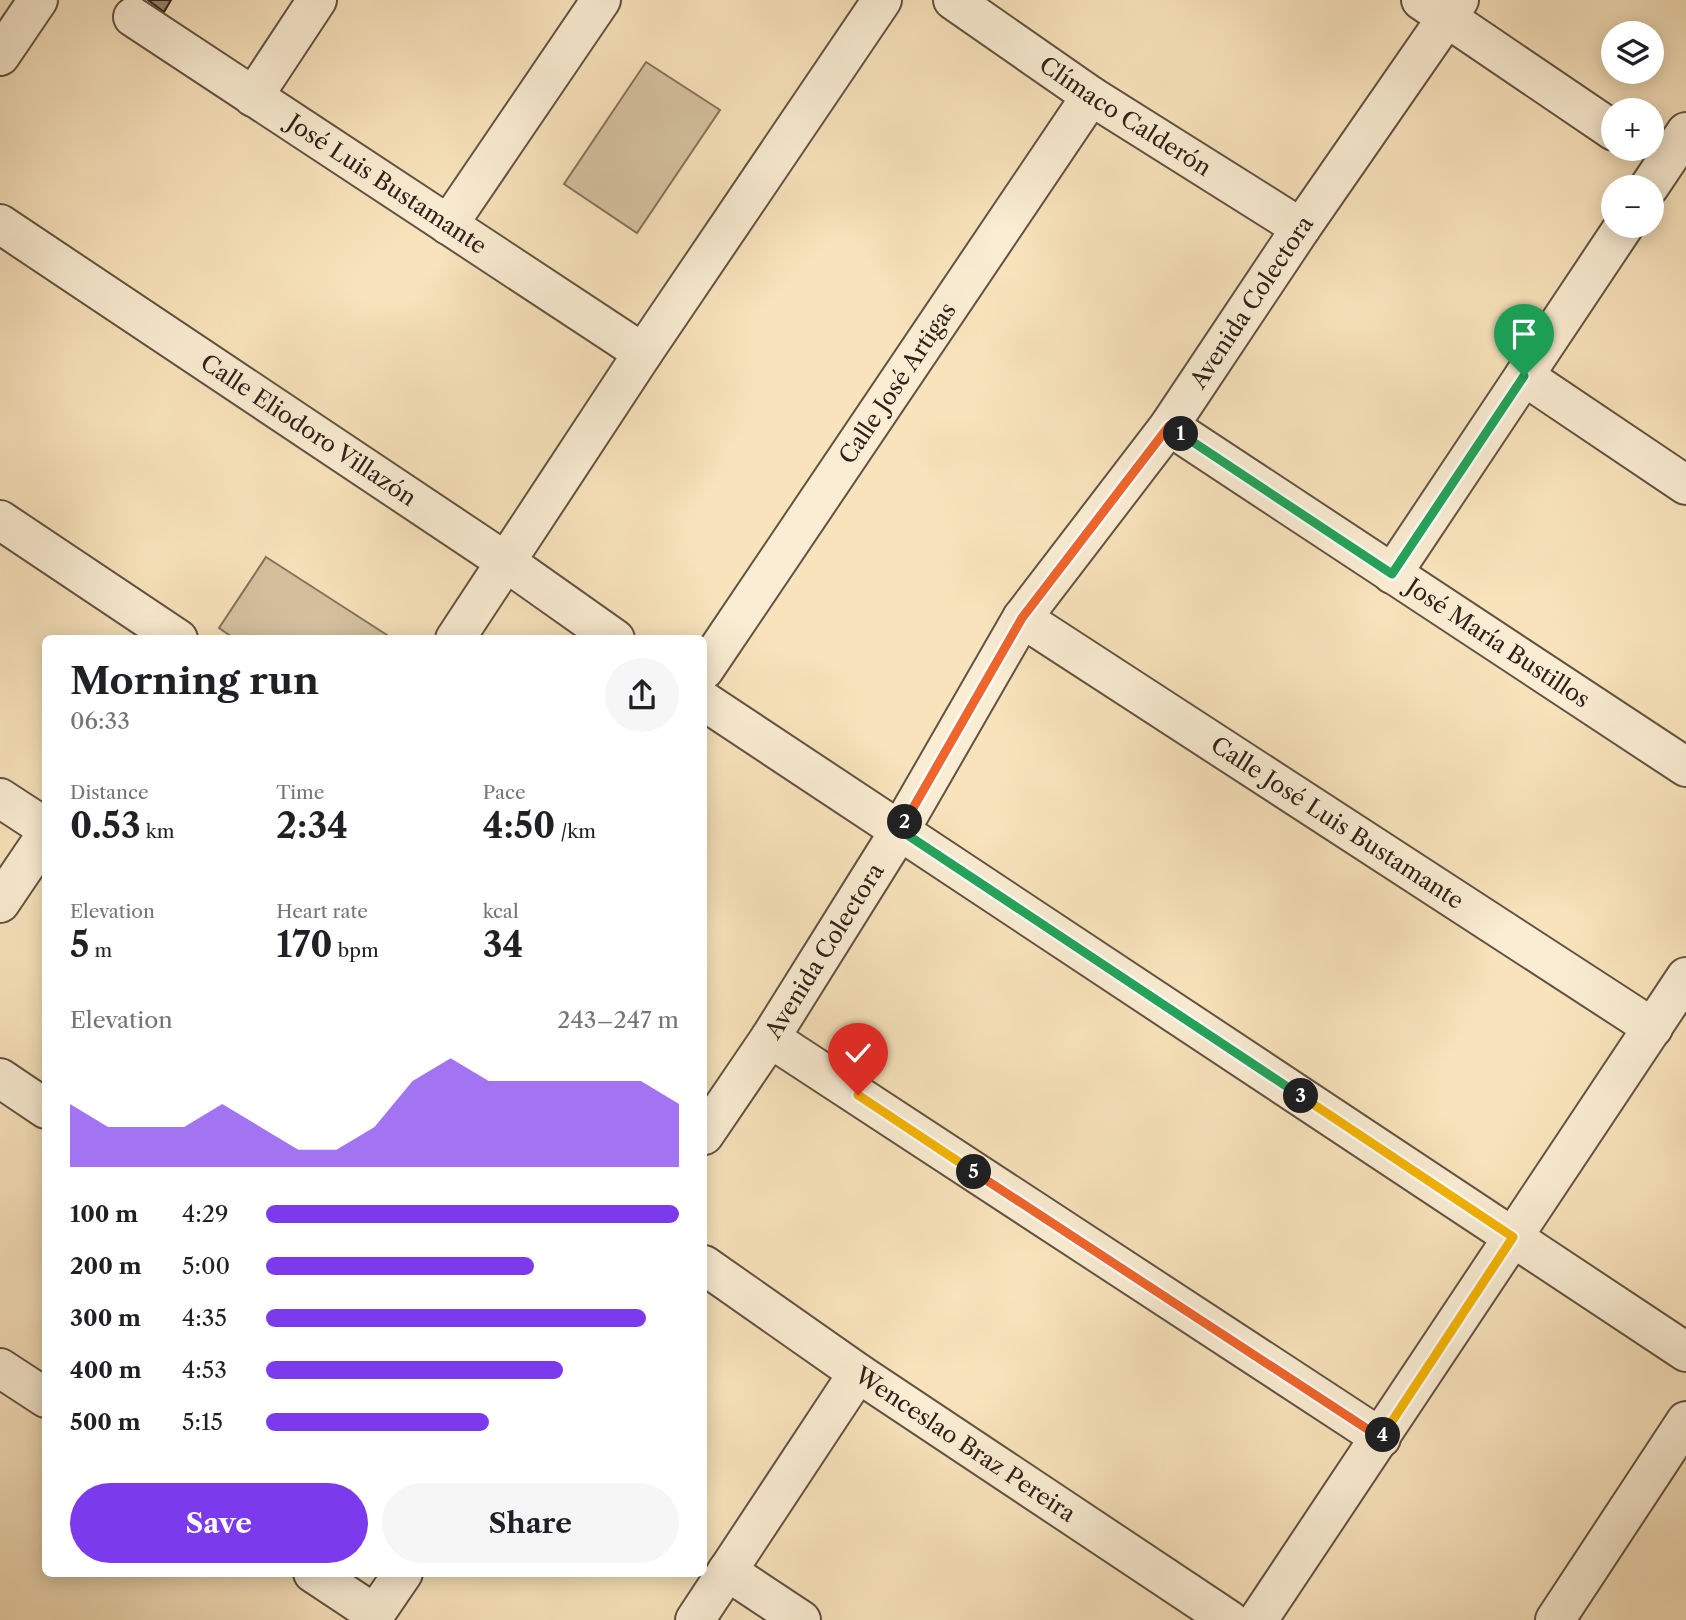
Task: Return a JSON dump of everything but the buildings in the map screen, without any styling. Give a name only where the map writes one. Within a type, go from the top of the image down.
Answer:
[{"type":"street","points":[[0,57],[38,0]]},
{"type":"street","points":[[253,97],[317,0]]},
{"type":"street","points":[[448,225],[601,0]]},
{"type":"street","points":[[457,635],[643,353],[882,0]]},
{"type":"street","name":"Clímaco Calderón","points":[[953,0],[1091,96],[1301,228]]},
{"type":"street","points":[[1443,6],[1601,121]]},
{"type":"street","name":"Avenida Colectora","points":[[707,1131],[770,1038],[900,830],[1022,618],[1169,426],[1301,228],[1443,6]]},
{"type":"street","name":"José Luis Bustamante","points":[[133,17],[643,353]]},
{"type":"street","name":"Calle José Artigas","points":[[707,666],[1091,96]]},
{"type":"street","points":[[1659,171],[1686,132]]},
{"type":"street","name":"Calle Eliodoro Villazón","points":[[0,224],[506,562],[609,635]]},
{"type":"street","points":[[1392,574],[1615,238]]},
{"type":"street","points":[[1524,376],[1686,485]]},
{"type":"street","name":"José María Bustillos","points":[[1169,426],[1686,767]]},
{"type":"street","points":[[0,520],[172,635]]},
{"type":"street","name":"Calle José Luis Bustamante","points":[[1022,618],[1653,1028]]},
{"type":"street","points":[[707,703],[1686,1352]]},
{"type":"street","points":[[0,798],[42,825]]},
{"type":"street","points":[[0,903],[42,841]]},
{"type":"street","points":[[1258,1620],[1686,977]]},
{"type":"street","points":[[770,1038],[1381,1438]]},
{"type":"street","points":[[0,1078],[42,1106]]},
{"type":"street","name":"Wenceslao Braz Pereira","points":[[707,1267],[858,1373],[1229,1620]]},
{"type":"street","points":[[0,1368],[42,1395]]},
{"type":"street","points":[[695,1620],[858,1373]]},
{"type":"street","points":[[1555,1620],[1686,1421]]},
{"type":"street","points":[[727,1572],[801,1620]]},
{"type":"street","points":[[318,1577],[373,1617],[400,1577]]},
{"type":"shaded area","points":[[646,62],[720,110],[637,233],[564,184]]},
{"type":"shaded area","points":[[266,557],[387,635],[229,635],[219,628]]},
{"type":"route","points":[[858,1095],[1381,1438],[1513,1237],[900,830],[1022,618],[1169,426],[1392,574],[1524,376]]}]
